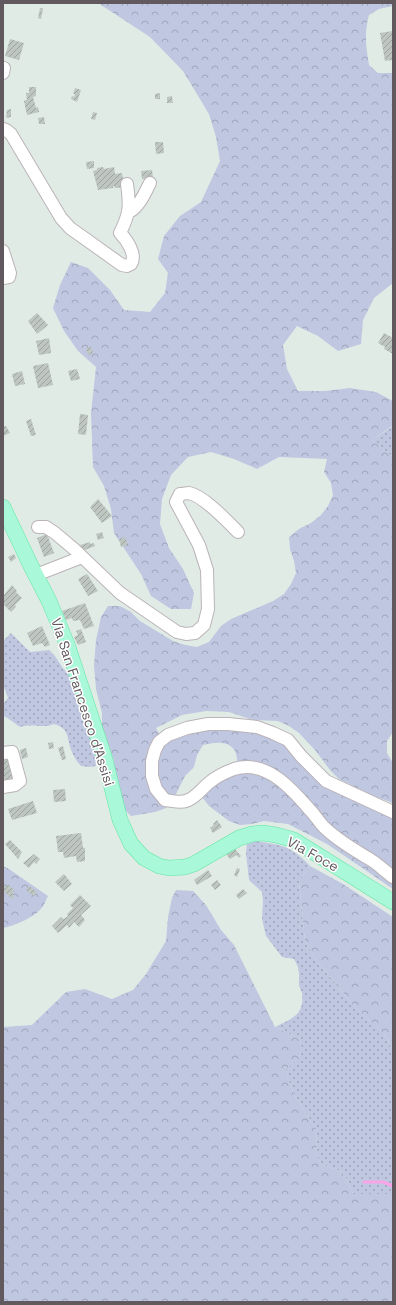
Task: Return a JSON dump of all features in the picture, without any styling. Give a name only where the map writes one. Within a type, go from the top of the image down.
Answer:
[{"type":"main road","name":"Via San Francesco d'Assisi","points":[[3,507],[56,616],[67,644],[104,756],[120,820],[125,833],[131,844],[147,860],[159,866],[169,868],[185,867]]},
{"type":"main road","name":"Via Foce","points":[[185,867],[194,864],[239,838],[252,834],[264,833],[276,835],[294,840],[393,902]]},
{"type":"street","points":[[3,129],[11,134],[61,218],[70,228],[122,265],[127,266],[133,261],[133,256],[126,238],[120,234],[128,219],[129,212],[127,184]]},
{"type":"street","points":[[129,212],[134,209],[146,192],[150,182]]},
{"type":"street","points":[[3,251],[10,273],[9,277],[3,278]]},
{"type":"street","points":[[38,527],[46,527],[82,557],[120,593],[177,632],[186,634],[195,633],[204,625],[208,609],[207,570],[199,545],[176,502],[180,494],[189,493],[197,497],[211,507],[238,532]]},
{"type":"street","points":[[36,575],[82,557]]},
{"type":"street","points":[[393,812],[326,780],[301,756],[288,740],[257,727],[228,724],[208,724],[186,728],[168,735],[159,742],[152,762],[152,776],[156,789],[165,800],[175,802],[186,801],[199,793],[209,782],[235,769],[245,767],[258,768],[270,773],[284,783],[311,810],[323,827],[347,846],[372,861],[393,877]]},
{"type":"street","points":[[3,753],[12,752],[20,781],[16,785],[3,787]]},
{"type":"green space","points":[[98,3],[393,3],[393,6],[379,9],[369,15],[366,28],[366,40],[369,65],[378,73],[393,73],[393,283],[374,298],[363,320],[361,344],[338,351],[318,336],[297,326],[283,345],[287,369],[298,391],[325,391],[350,388],[376,392],[393,401],[392,426],[372,440],[387,453],[393,456],[393,732],[387,741],[387,753],[393,763],[393,803],[371,795],[339,779],[299,733],[278,721],[253,720],[229,712],[206,711],[182,715],[156,728],[161,738],[197,729],[241,729],[279,741],[290,747],[317,779],[393,819],[393,889],[327,844],[288,824],[264,821],[240,825],[229,821],[209,806],[202,797],[238,764],[235,751],[232,747],[225,743],[203,745],[197,755],[194,767],[185,776],[174,798],[166,808],[155,812],[131,816],[123,808],[114,773],[114,761],[102,726],[102,713],[96,689],[94,665],[96,640],[101,617],[108,606],[120,606],[131,612],[140,621],[173,641],[197,647],[209,642],[221,626],[231,619],[273,601],[284,594],[296,573],[290,549],[289,537],[321,515],[328,506],[333,495],[331,483],[324,472],[327,459],[279,457],[257,469],[234,459],[211,452],[188,457],[171,475],[162,499],[160,524],[169,548],[183,569],[194,593],[191,609],[171,609],[151,596],[141,574],[114,533],[111,509],[104,486],[93,467],[91,413],[96,367],[78,351],[64,331],[53,308],[60,285],[71,262],[88,268],[110,290],[124,310],[150,312],[165,293],[168,273],[158,259],[164,236],[180,216],[201,202],[220,161],[216,137],[209,114],[183,71],[150,37]]},
{"type":"green space","points":[[393,426],[393,456],[387,453],[372,440]]},
{"type":"green space","points":[[11,633],[30,652],[49,650],[68,674],[73,677],[94,748],[96,766],[81,766],[72,752],[66,732],[59,726],[54,724],[45,726],[20,727],[3,716],[3,704],[8,698],[3,684],[3,641]]},
{"type":"green space","points":[[256,841],[273,844],[292,850],[310,866],[299,882],[305,941],[315,959],[355,1007],[385,1035],[393,1051],[393,1194],[353,1194],[346,1178],[340,1171],[321,1164],[317,1156],[316,1129],[295,1096],[288,1079],[286,1069],[299,1057],[301,1049],[300,1039],[275,1027],[291,1019],[299,1011],[302,993],[299,985],[299,971],[294,959],[282,957],[266,936],[262,919],[262,892],[249,880],[246,853],[247,844]]},
{"type":"green space","points":[[3,866],[48,896],[43,907],[37,913],[23,921],[3,928]]},
{"type":"green space","points":[[310,866],[343,884],[393,917],[393,1051],[385,1035],[355,1007],[315,959],[305,941],[299,882]]},
{"type":"green space","points":[[176,890],[193,891],[206,905],[221,930],[234,945],[275,1027],[300,1039],[301,1049],[299,1057],[286,1069],[288,1079],[295,1096],[316,1129],[317,1156],[321,1164],[340,1171],[346,1178],[353,1194],[393,1194],[393,1302],[3,1302],[3,1027],[32,1025],[66,992],[85,989],[112,999],[133,990],[146,974],[166,941],[168,917],[172,898]]},
{"type":"building","points":[[40,8],[43,8],[41,19],[38,18]]},
{"type":"building","points":[[393,31],[393,60],[385,61],[380,33]]},
{"type":"building","points":[[10,39],[24,43],[19,60],[5,56]]},
{"type":"building","points":[[29,87],[36,87],[36,96],[33,97],[36,108],[38,107],[39,112],[27,115],[24,101],[27,100],[26,93],[29,93]]},
{"type":"building","points":[[75,88],[81,90],[77,102],[71,99],[72,96],[74,97],[75,94],[73,94]]},
{"type":"building","points":[[160,93],[160,99],[155,99],[155,94]]},
{"type":"building","points":[[172,96],[173,103],[167,103],[167,97]]},
{"type":"building","points":[[11,109],[11,117],[6,118],[7,110]]},
{"type":"building","points":[[93,112],[97,113],[95,120],[91,119]]},
{"type":"building","points":[[44,117],[45,124],[39,124],[38,118]]},
{"type":"building","points":[[155,142],[163,142],[164,153],[156,154]]},
{"type":"building","points":[[94,161],[94,168],[87,169],[86,162]]},
{"type":"building","points":[[103,167],[104,169],[114,167],[115,174],[122,173],[123,179],[129,178],[130,181],[125,187],[115,188],[113,186],[113,188],[98,190],[93,171],[97,170],[97,168]]},
{"type":"building","points":[[152,170],[153,178],[142,179],[141,171]]},
{"type":"building","points":[[37,313],[48,325],[37,334],[28,321]]},
{"type":"building","points":[[384,333],[393,338],[393,354],[384,349],[385,347],[378,343]]},
{"type":"building","points":[[49,338],[51,353],[39,355],[36,341]]},
{"type":"building","points":[[91,347],[93,353],[88,355],[86,348]]},
{"type":"building","points":[[48,363],[53,385],[38,388],[33,366]]},
{"type":"building","points":[[77,369],[80,379],[71,381],[68,371]]},
{"type":"building","points":[[22,371],[25,384],[15,386],[12,374]]},
{"type":"building","points":[[80,414],[88,415],[86,435],[78,434]]},
{"type":"building","points":[[31,419],[36,435],[31,436],[26,421]]},
{"type":"building","points":[[6,426],[10,433],[3,436],[3,427]]},
{"type":"building","points":[[98,499],[112,516],[102,523],[90,507]]},
{"type":"building","points":[[102,532],[104,538],[98,540],[96,534]]},
{"type":"building","points":[[47,534],[54,553],[44,557],[37,538]]},
{"type":"building","points":[[125,537],[128,545],[121,547],[119,539]]},
{"type":"building","points":[[90,542],[90,544],[94,543],[95,546],[82,551],[80,545]]},
{"type":"building","points":[[14,554],[16,558],[11,562],[8,557]]},
{"type":"building","points":[[87,574],[98,591],[88,596],[78,579]]},
{"type":"building","points":[[12,585],[22,598],[11,612],[3,604],[3,596]]},
{"type":"building","points":[[85,603],[94,626],[84,629],[80,620],[73,621],[72,618],[66,620],[62,611]]},
{"type":"building","points":[[42,626],[50,645],[45,647],[42,643],[33,646],[27,633]]},
{"type":"building","points":[[81,629],[86,642],[78,645],[74,637],[78,635],[76,631]]},
{"type":"building","points":[[53,742],[54,748],[49,749],[48,743]]},
{"type":"building","points":[[63,746],[66,759],[62,760],[58,748]]},
{"type":"building","points":[[26,748],[28,757],[22,759],[20,750]]},
{"type":"building","points":[[10,759],[15,779],[3,782],[3,760]]},
{"type":"building","points":[[65,789],[66,801],[54,802],[53,790]]},
{"type":"building","points":[[33,801],[37,813],[12,820],[8,809]]},
{"type":"building","points":[[217,820],[222,827],[213,833],[210,828]]},
{"type":"building","points":[[81,833],[83,848],[85,848],[85,861],[77,862],[76,856],[64,858],[63,852],[58,852],[56,836]]},
{"type":"building","points":[[10,840],[22,852],[18,859],[5,844]]},
{"type":"building","points":[[235,849],[241,856],[239,858],[237,855],[230,859],[226,854]]},
{"type":"building","points":[[34,854],[40,859],[36,864],[34,862],[29,868],[23,863]]},
{"type":"building","points":[[237,868],[240,869],[237,877],[234,875]]},
{"type":"building","points":[[208,870],[212,876],[197,885],[194,880]]},
{"type":"building","points":[[64,874],[72,884],[64,891],[55,882]]},
{"type":"building","points":[[217,880],[221,885],[215,890],[211,885]]},
{"type":"building","points":[[3,884],[6,887],[8,884],[15,891],[12,893],[14,896],[12,899],[3,890]]},
{"type":"building","points":[[29,886],[37,892],[34,896],[26,890]]},
{"type":"building","points":[[243,889],[247,893],[239,899],[236,895]]},
{"type":"building","points":[[80,895],[91,906],[81,915],[85,920],[79,927],[74,922],[69,928],[67,925],[58,933],[52,926],[61,917],[64,919],[68,916],[67,914],[73,908],[70,905]]},
{"type":"waterway","points":[[364,1182],[383,1182],[393,1186]]}]
